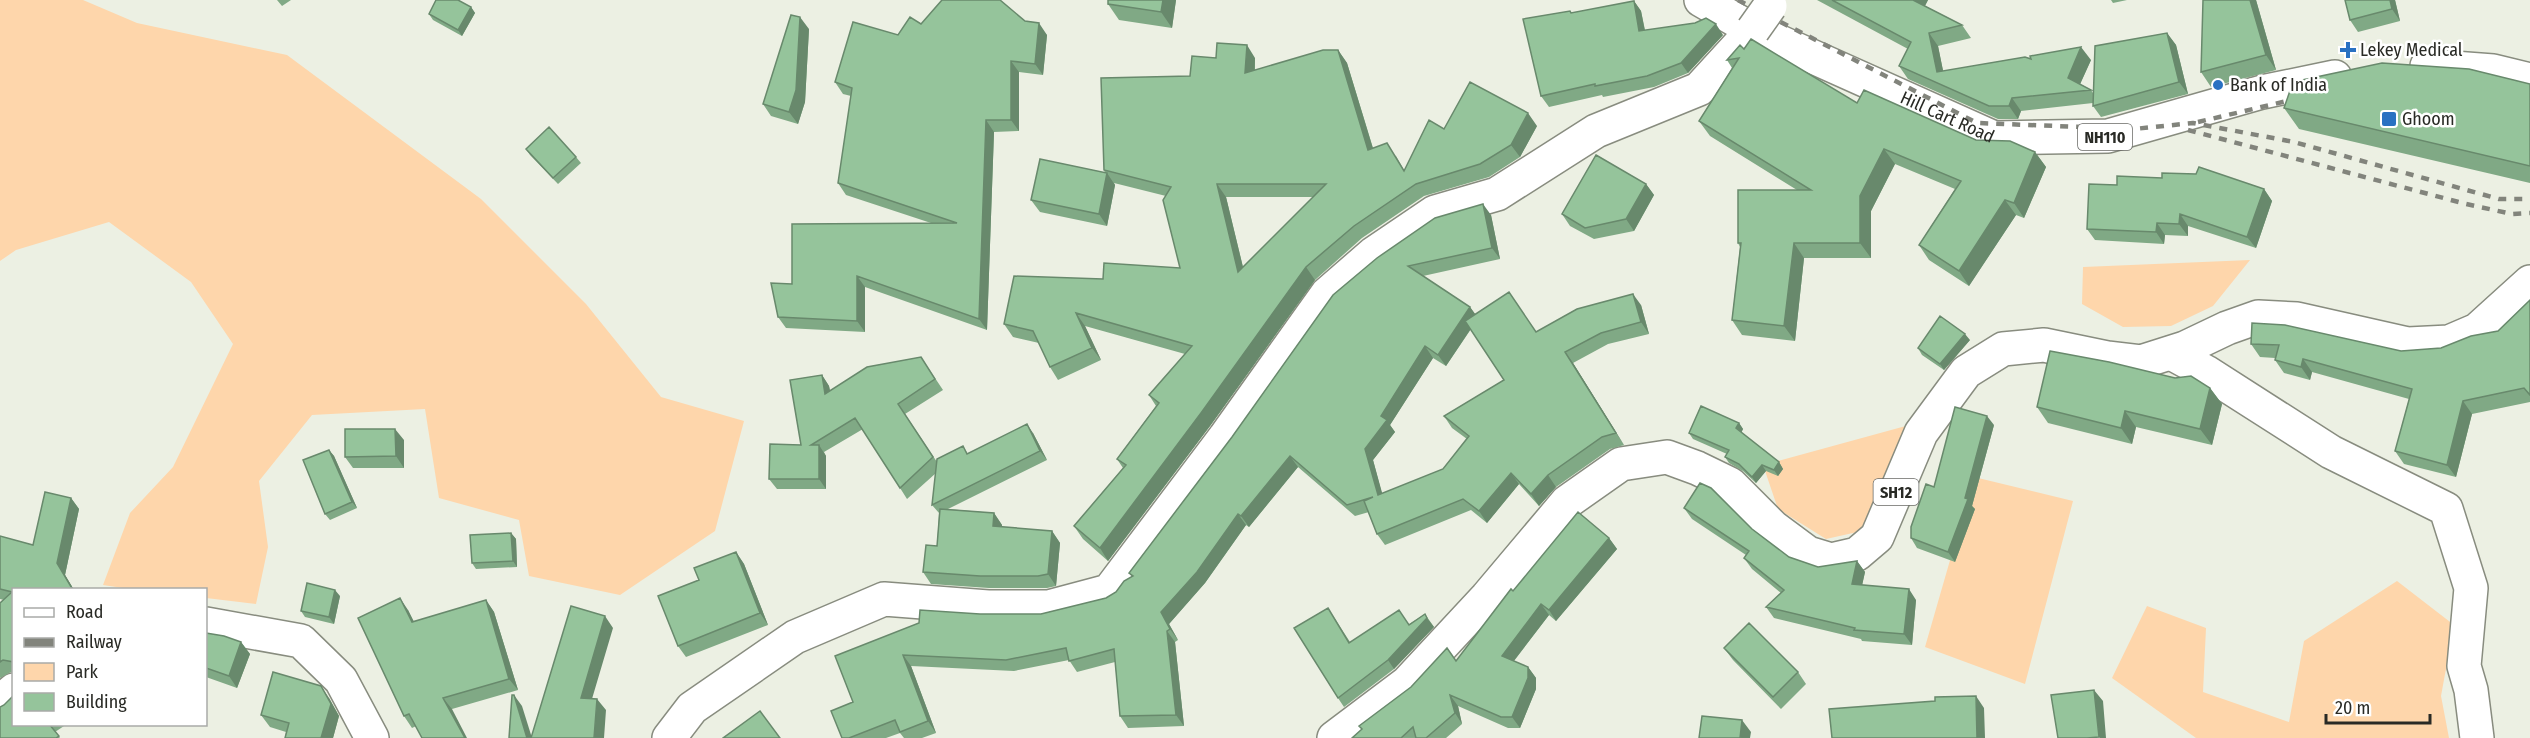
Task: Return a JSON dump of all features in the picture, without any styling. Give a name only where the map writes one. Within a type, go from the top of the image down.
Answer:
[{"type":"main road","name":"Hill Cart Road","points":[[1701,0],[1766,12],[1994,138],[2108,136],[2262,92],[2362,71]]},
{"type":"main road","points":[[669,738],[692,708],[795,637],[884,599],[988,607],[1049,607],[1109,591],[1225,437],[1327,294],[1357,267],[1372,254],[1435,212],[1497,194],[1596,131],[1700,88],[1766,12]]},
{"type":"main road","points":[[2395,64],[2493,71],[2530,80]]},
{"type":"main road","name":"SH12","points":[[1334,738],[1407,682],[1487,597],[1567,502],[1621,464],[1667,458],[1697,468],[1730,484],[1773,527],[1808,554],[1831,560],[1857,554],[1877,537],[1921,434],[1966,372],[2003,349],[2044,345],[2107,358],[2141,362],[2171,353],[2258,317],[2298,319],[2408,344],[2449,342],[2477,330],[2530,282]]},
{"type":"main road","points":[[2171,353],[2206,372],[2331,452],[2446,509],[2471,588],[2464,666],[2471,690],[2477,738]]},
{"type":"main road","points":[[207,624],[301,641],[341,680],[372,738]]},
{"type":"main road","points":[[0,702],[12,692]]},
{"type":"green space","points":[[0,0],[83,0],[137,23],[287,55],[481,199],[586,304],[661,397],[744,421],[715,531],[620,595],[529,576],[519,520],[439,498],[425,409],[312,415],[259,481],[268,547],[256,604],[207,598],[207,588],[123,588],[103,585],[130,513],[173,467],[233,344],[191,282],[109,222],[16,250],[0,261]]},
{"type":"green space","points":[[2250,260],[2213,306],[2171,326],[2123,327],[2082,304],[2083,267]]},
{"type":"green space","points":[[1913,424],[1862,531],[1826,539],[1778,509],[1763,465]]},
{"type":"green space","points":[[1974,477],[2073,501],[2025,684],[1925,647]]},
{"type":"green space","points":[[2397,581],[2454,625],[2441,696],[2449,738],[2196,738],[2112,678],[2147,606],[2206,628],[2203,692],[2289,722],[2304,641]]},
{"type":"building","points":[[436,0],[458,0],[471,7],[458,30],[429,14]]},
{"type":"building","points":[[942,0],[1000,0],[1025,21],[1039,23],[1035,64],[1011,61],[1011,120],[986,120],[979,319],[857,276],[857,321],[778,317],[771,283],[792,284],[792,224],[957,223],[838,183],[852,88],[835,82],[853,22],[898,35],[910,17],[921,24]]},
{"type":"building","points":[[1108,0],[1163,0],[1161,12],[1108,4]]},
{"type":"building","points":[[1832,0],[1913,0],[1962,25],[1929,33],[1937,72],[2025,57],[2031,59],[2030,56],[2081,47],[2068,78],[2091,90],[2012,98],[2009,106],[1989,106],[1899,66],[1911,42]]},
{"type":"building","points":[[2203,0],[2250,0],[2266,55],[2201,72]]},
{"type":"building","points":[[2345,0],[2390,0],[2392,9],[2350,20]]},
{"type":"building","points":[[1634,1],[1639,31],[1695,23],[1706,18],[1716,24],[1681,63],[1647,76],[1541,96],[1523,19]]},
{"type":"building","points":[[791,15],[800,17],[796,90],[789,112],[763,104]]},
{"type":"building","points":[[2167,33],[2179,82],[2093,106],[2095,46]]},
{"type":"building","points":[[1751,39],[1857,103],[1864,90],[1976,140],[2010,141],[2035,152],[2014,203],[2005,200],[1959,271],[1919,245],[1961,181],[1884,149],[1860,196],[1860,243],[1794,243],[1784,326],[1732,320],[1741,243],[1738,243],[1738,190],[1811,190],[1699,121],[1739,58],[1727,60],[1740,45],[1744,49]]},
{"type":"building","points":[[1217,43],[1247,45],[1245,73],[1323,50],[1338,50],[1368,150],[1387,143],[1404,171],[1429,120],[1444,129],[1470,82],[1528,113],[1511,145],[1480,164],[1416,184],[1354,226],[1306,267],[1100,548],[1074,526],[1126,465],[1117,459],[1159,403],[1149,395],[1192,346],[1076,313],[1092,348],[1050,367],[1033,331],[1004,324],[1014,276],[1103,279],[1104,263],[1180,268],[1163,200],[1171,187],[1104,170],[1101,78],[1190,76],[1192,56],[1216,58]],"holes":[[[1217,184],[1326,184],[1238,272]]]},
{"type":"building","points":[[2382,63],[2469,69],[2530,84],[2530,166],[2284,108],[2293,82]]},
{"type":"building","points":[[549,127],[576,157],[553,178],[526,149]]},
{"type":"building","points":[[1596,155],[1646,184],[1626,219],[1585,228],[1562,214]]},
{"type":"building","points":[[1040,159],[1107,173],[1099,214],[1031,200]]},
{"type":"building","points":[[2199,167],[2264,189],[2247,237],[2180,214],[2179,224],[2157,223],[2156,232],[2087,229],[2089,184],[2117,185],[2117,176],[2162,178],[2162,173],[2196,174]]},
{"type":"building","points":[[1483,204],[1492,248],[1408,266],[1470,307],[1438,355],[1425,346],[1381,416],[1387,420],[1365,449],[1378,495],[1443,469],[1469,436],[1444,416],[1504,380],[1465,321],[1509,292],[1536,332],[1577,309],[1633,294],[1641,322],[1601,333],[1565,352],[1616,433],[1602,437],[1548,475],[1531,494],[1511,473],[1479,511],[1463,499],[1377,534],[1364,501],[1373,497],[1347,505],[1290,456],[1241,516],[1238,514],[1197,572],[1161,612],[1170,629],[1167,631],[1176,715],[1120,716],[1114,649],[1069,661],[1066,648],[1006,660],[903,655],[928,721],[900,732],[895,720],[849,738],[842,738],[831,711],[853,702],[835,656],[919,623],[920,610],[980,614],[1041,614],[1106,598],[1116,592],[1124,581],[1133,576],[1129,573],[1232,437],[1333,295],[1377,258],[1435,218]]},
{"type":"building","points":[[2530,300],[2530,395],[2524,388],[2463,401],[2447,465],[2395,451],[2412,389],[2303,359],[2301,367],[2275,360],[2279,345],[2251,344],[2252,323],[2285,325],[2401,351],[2441,348],[2471,336],[2498,331]]},
{"type":"building","points":[[1940,316],[1965,334],[1940,364],[1918,348]]},
{"type":"building","points":[[2050,351],[2175,378],[2191,376],[2210,388],[2200,429],[2125,411],[2121,428],[2037,407]]},
{"type":"building","points":[[921,357],[935,379],[898,404],[933,457],[900,488],[855,418],[811,445],[819,445],[819,479],[769,479],[770,444],[801,445],[790,380],[822,375],[825,394],[867,367]]},
{"type":"building","points":[[1701,406],[1739,423],[1736,428],[1779,462],[1774,470],[1762,465],[1752,477],[1739,464],[1725,457],[1729,450],[1689,433]]},
{"type":"building","points":[[1955,407],[1987,416],[1965,498],[1968,499],[1948,552],[1911,538],[1911,527],[1926,484],[1934,487]]},
{"type":"building","points":[[1027,424],[1040,451],[932,505],[937,459],[963,446],[967,454]]},
{"type":"building","points":[[345,429],[395,429],[396,456],[345,457]]},
{"type":"building","points":[[329,450],[352,502],[325,514],[303,460]]},
{"type":"building","points":[[1700,483],[1711,488],[1752,529],[1789,557],[1818,567],[1857,561],[1852,584],[1909,589],[1904,634],[1854,630],[1855,628],[1766,607],[1784,590],[1744,558],[1749,551],[1684,508]]},
{"type":"building","points":[[45,492],[71,498],[57,563],[72,588],[12,588],[12,592],[0,589],[0,536],[33,545]]},
{"type":"building","points":[[940,509],[994,513],[993,526],[1052,531],[1048,574],[980,576],[923,572],[926,545],[937,546]]},
{"type":"building","points":[[1578,512],[1609,538],[1549,610],[1541,604],[1502,656],[1528,667],[1528,678],[1512,717],[1501,717],[1450,695],[1455,713],[1426,738],[1416,738],[1413,727],[1401,738],[1352,738],[1362,729],[1359,726],[1411,687],[1447,648],[1456,661],[1511,589],[1513,591]]},
{"type":"building","points":[[511,533],[513,561],[472,563],[470,535]]},
{"type":"building","points":[[736,552],[760,613],[678,646],[658,596],[699,580],[694,568]]},
{"type":"building","points":[[307,583],[335,590],[329,617],[301,611]]},
{"type":"building","points":[[12,592],[12,662],[3,660],[0,662],[0,603]]},
{"type":"building","points":[[400,598],[412,622],[486,600],[509,679],[443,698],[465,738],[422,738],[409,714],[404,716],[358,618]]},
{"type":"building","points":[[571,606],[605,616],[581,698],[597,699],[594,738],[531,738]]},
{"type":"building","points":[[1328,608],[1349,643],[1399,610],[1409,625],[1425,614],[1427,618],[1388,660],[1338,698],[1294,628]]},
{"type":"building","points":[[1749,623],[1798,672],[1773,697],[1724,648]]},
{"type":"building","points":[[207,633],[241,642],[229,676],[207,668]]},
{"type":"building","points":[[273,672],[321,686],[331,704],[321,738],[285,738],[289,723],[261,715]]},
{"type":"building","points":[[2094,690],[2099,737],[2058,738],[2051,695]]},
{"type":"building","points":[[512,695],[514,695],[527,738],[509,738]]},
{"type":"building","points":[[1976,696],[1977,738],[1832,738],[1829,709],[1935,701],[1935,697]]},
{"type":"building","points":[[12,697],[12,726],[51,726],[59,736],[56,738],[0,738],[0,707]]},
{"type":"building","points":[[760,711],[780,738],[723,738]]},
{"type":"building","points":[[1702,716],[1742,720],[1740,738],[1699,738]]},
{"type":"railway","points":[[1738,0],[1977,123],[2134,129],[2193,123],[2294,142],[2499,199],[2530,199]]},
{"type":"railway","points":[[2198,122],[2304,97]]},
{"type":"railway","points":[[2188,130],[2466,204],[2512,214],[2530,213]]},
{"type":"place","name":"Lekey Medical","points":[[2348,50]]},
{"type":"place","name":"Bank of India","points":[[2218,85]]},
{"type":"place","name":"Ghoom","points":[[2389,119]]}]
